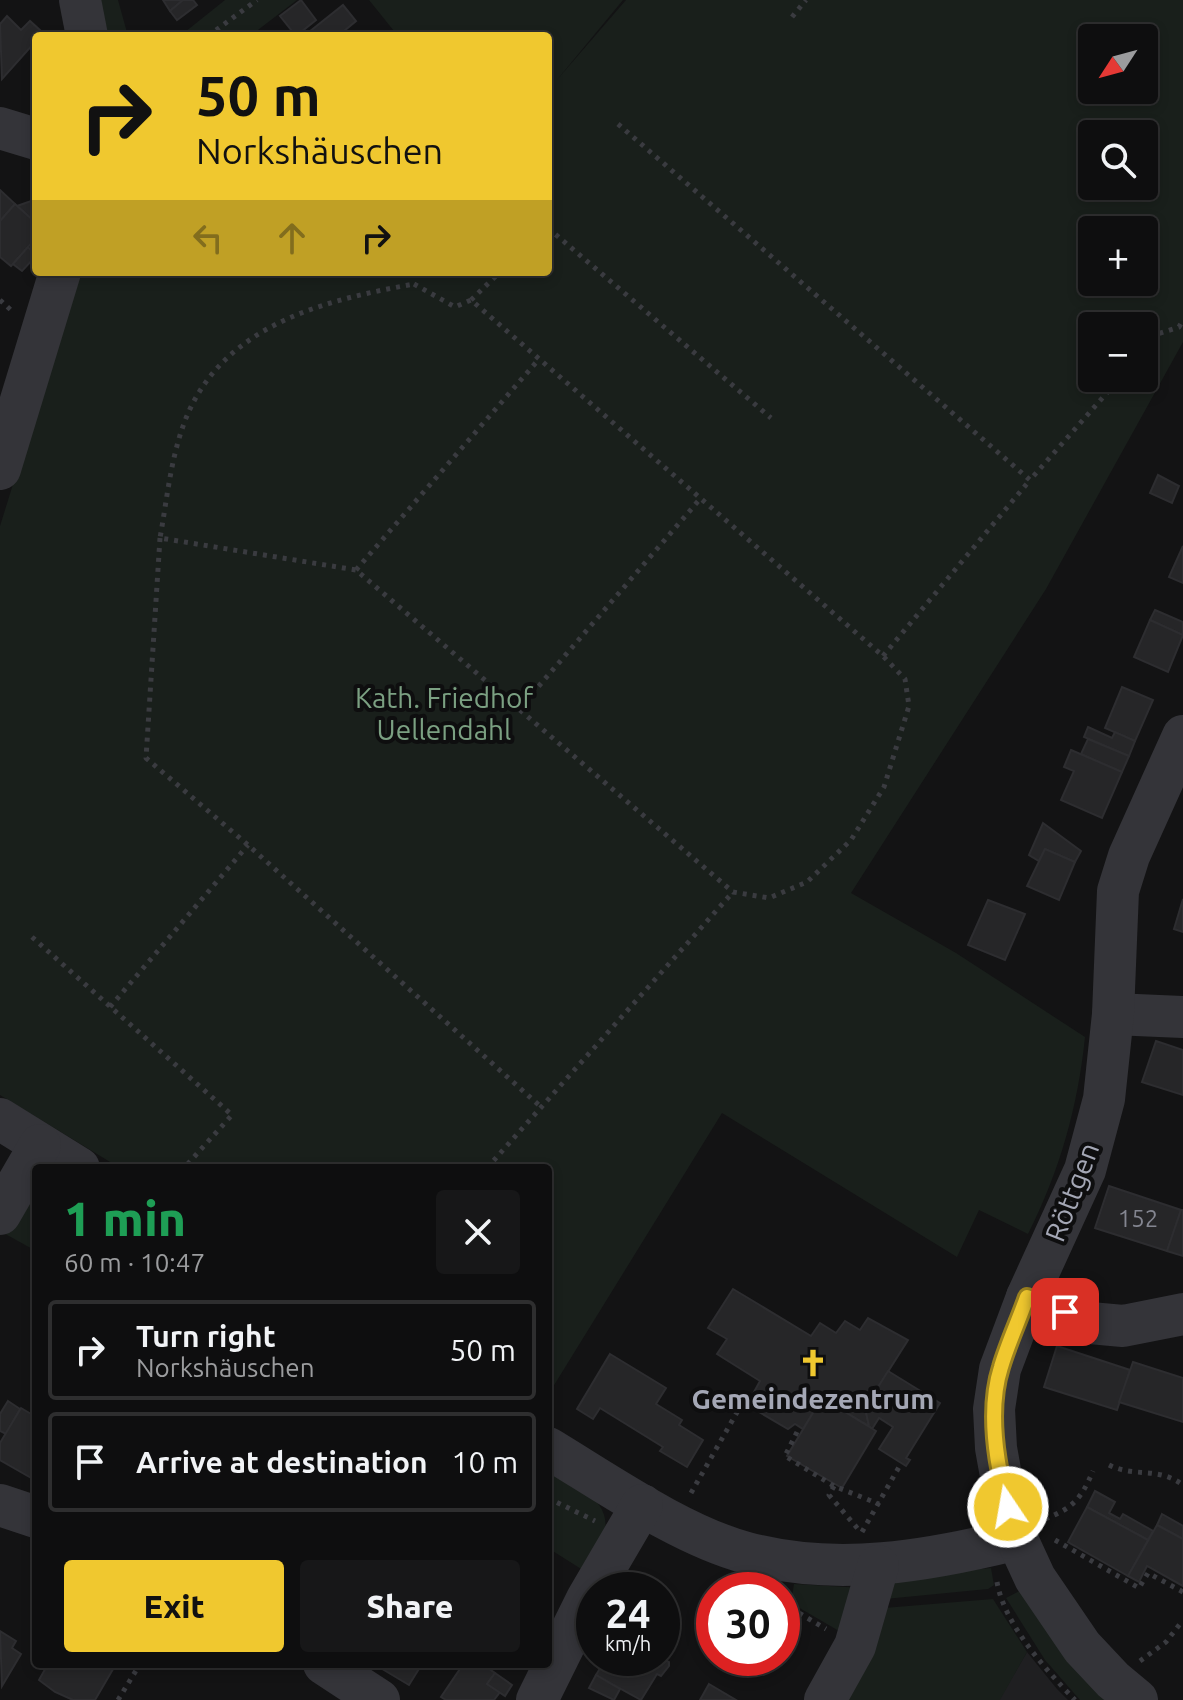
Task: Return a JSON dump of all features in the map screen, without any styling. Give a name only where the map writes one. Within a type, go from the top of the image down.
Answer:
[{"type":"street","points":[[80,0],[86,32]]},
{"type":"street","points":[[0,128],[32,138]]},
{"type":"street","points":[[0,469],[59,276]]},
{"type":"street","name":"Röttgen","points":[[1125,1690],[1082,1647],[1035,1578],[1017,1538],[1000,1474],[994,1409],[1000,1369],[1027,1297],[1085,1170],[1104,1099],[1113,1014],[1118,891],[1129,856],[1183,736]]},
{"type":"street","points":[[1113,1014],[1183,1017]]},
{"type":"street","points":[[0,1119],[72,1164]]},
{"type":"street","points":[[0,1214],[40,1145]]},
{"type":"street","points":[[1027,1297],[1090,1323],[1123,1326],[1183,1314]]},
{"type":"street","points":[[552,1450],[658,1513],[744,1553],[775,1559],[840,1567],[878,1566],[1017,1538]]},
{"type":"street","points":[[0,1505],[32,1516]]},
{"type":"street","points":[[537,1700],[587,1599],[658,1513]]},
{"type":"street","points":[[825,1700],[855,1646],[878,1566]]},
{"type":"street","points":[[330,1668],[379,1700]]},
{"type":"path","points":[[213,32],[257,0]]},
{"type":"path","points":[[792,17],[806,0]]},
{"type":"path","points":[[618,124],[1030,480]]},
{"type":"path","points":[[552,231],[771,418]]},
{"type":"path","points":[[496,276],[471,300],[455,307],[414,284],[363,293],[302,311],[256,335],[222,361],[193,402],[176,451],[160,538],[146,758],[541,1107]]},
{"type":"path","points":[[160,538],[356,570],[733,892],[769,898],[807,882],[851,840],[884,787],[909,706],[905,679],[883,656],[471,300]]},
{"type":"path","points":[[1158,334],[1179,327],[1183,320]]},
{"type":"path","points":[[356,570],[539,359]]},
{"type":"path","points":[[883,656],[1108,392]]},
{"type":"path","points":[[519,709],[700,499]]},
{"type":"path","points":[[110,1007],[248,845]]},
{"type":"path","points":[[491,1164],[733,892]]},
{"type":"path","points":[[32,937],[232,1115],[188,1164]]},
{"type":"path","points":[[658,1513],[748,1393]]},
{"type":"path","points":[[797,1432],[785,1456],[834,1486],[879,1504]]},
{"type":"path","points":[[1109,1465],[1125,1472],[1170,1476],[1183,1485]]},
{"type":"path","points":[[834,1486],[829,1495],[861,1533],[899,1467]]},
{"type":"path","points":[[1017,1538],[1042,1521],[1068,1510],[1079,1499],[1093,1471]]},
{"type":"path","points":[[1017,1538],[1050,1537],[1139,1588],[1148,1573],[1183,1592]]},
{"type":"path","points":[[800,1614],[855,1646]]},
{"type":"path","points":[[1125,1690],[1183,1620]]},
{"type":"path","points":[[118,1700],[138,1668]]},
{"type":"shaded area","points":[[1027,1652],[1057,1689],[1068,1700],[999,1700]]},
{"type":"green space","points":[[95,0],[118,0],[127,32],[103,32]]},
{"type":"green space","points":[[225,0],[297,0],[255,32],[185,32]]},
{"type":"green space","name":"Kath. Friedhof Uellendahl","points":[[369,0],[623,0],[556,81],[626,0],[1183,0],[1183,342],[1158,387],[1158,312],[1078,312],[1078,392],[1155,392],[1046,589],[851,893],[956,953],[1085,1037],[1078,1088],[1066,1138],[1028,1234],[979,1210],[957,1257],[722,1113],[552,1389],[552,1164],[113,1164],[0,1095],[0,526],[78,276],[552,276],[552,32],[395,32]]},
{"type":"green space","points":[[32,1175],[32,1249],[0,1231]]},
{"type":"green space","points":[[552,1471],[587,1492],[602,1509],[605,1531],[586,1572],[552,1551]]},
{"type":"green space","points":[[991,1568],[994,1585],[988,1589],[885,1599],[890,1577]]},
{"type":"green space","points":[[800,1584],[864,1588],[851,1638],[800,1608]]},
{"type":"green space","points":[[1023,1589],[1109,1700],[1080,1700],[1045,1660],[1006,1598]]},
{"type":"green space","points":[[993,1599],[1027,1652],[1000,1700],[833,1700],[884,1608]]},
{"type":"building","points":[[163,0],[183,0],[170,11]]},
{"type":"building","points":[[183,0],[193,0],[197,5],[177,20],[170,11]]},
{"type":"building","points":[[301,0],[316,20],[301,32],[293,32],[280,16]]},
{"type":"building","points":[[343,5],[356,21],[343,32],[309,32]]},
{"type":"building","points":[[7,16],[21,30],[30,21],[42,32],[32,32],[32,45],[2,79],[0,24]]},
{"type":"building","points":[[0,190],[15,204],[0,221]]},
{"type":"building","points":[[32,201],[32,219],[17,206]]},
{"type":"building","points":[[15,204],[32,219],[32,242],[11,266],[0,257],[0,221]]},
{"type":"building","points":[[28,247],[32,252],[32,260],[22,271],[13,264]]},
{"type":"building","points":[[1158,475],[1179,486],[1172,503],[1150,493]]},
{"type":"building","points":[[1183,546],[1183,583],[1169,577]]},
{"type":"building","points":[[1155,610],[1183,622],[1183,635],[1150,620]]},
{"type":"building","points":[[1150,620],[1183,635],[1168,672],[1134,657]]},
{"type":"building","points":[[1122,687],[1153,700],[1135,741],[1105,728]]},
{"type":"building","points":[[1088,727],[1112,738],[1115,732],[1135,741],[1129,756],[1084,737]]},
{"type":"building","points":[[1088,739],[1129,756],[1122,772],[1081,754]]},
{"type":"building","points":[[1071,750],[1122,772],[1102,818],[1061,800],[1074,771],[1064,767]]},
{"type":"building","points":[[1043,823],[1081,851],[1075,862],[1045,849],[1039,861],[1029,855]]},
{"type":"building","points":[[1045,849],[1075,862],[1059,900],[1027,886]]},
{"type":"building","points":[[1183,899],[1183,932],[1174,929]]},
{"type":"building","points":[[988,900],[1025,914],[1005,960],[968,945]]},
{"type":"building","points":[[1156,1041],[1183,1050],[1183,1095],[1142,1082]]},
{"type":"building","points":[[1109,1186],[1181,1210],[1167,1251],[1095,1228]]},
{"type":"building","points":[[1183,1210],[1183,1256],[1167,1251]]},
{"type":"building","name":"Gemeindezentrum","points":[[733,1289],[811,1336],[820,1323],[836,1333],[845,1321],[860,1330],[868,1318],[908,1340],[865,1408],[869,1426],[822,1398],[803,1429],[795,1424],[788,1429],[747,1405],[760,1381],[717,1354],[727,1339],[708,1328]]},
{"type":"building","points":[[1057,1346],[1130,1370],[1117,1410],[1044,1387]]},
{"type":"building","points":[[610,1354],[666,1388],[656,1404],[682,1420],[679,1425],[703,1440],[687,1467],[660,1451],[663,1447],[600,1408],[593,1419],[577,1409]]},
{"type":"building","points":[[1133,1362],[1183,1378],[1183,1422],[1119,1402]]},
{"type":"building","points":[[888,1371],[940,1403],[906,1458],[910,1460],[906,1466],[879,1449],[893,1427],[879,1418],[872,1429],[865,1408]]},
{"type":"building","points":[[822,1398],[876,1431],[842,1488],[787,1456]]},
{"type":"building","points":[[8,1401],[20,1409],[6,1434],[0,1431],[0,1414]]},
{"type":"building","points":[[21,1408],[32,1415],[32,1478],[0,1460],[0,1443]]},
{"type":"building","points":[[1095,1491],[1115,1502],[1109,1513],[1120,1519],[1123,1514],[1153,1531],[1148,1540],[1087,1507]]},
{"type":"building","points":[[1087,1507],[1148,1540],[1128,1576],[1068,1542]]},
{"type":"building","points":[[1162,1514],[1183,1526],[1183,1539],[1157,1525]]},
{"type":"building","points":[[1157,1525],[1183,1539],[1183,1586],[1147,1566],[1139,1582],[1128,1576]]},
{"type":"building","points":[[0,1631],[16,1641],[12,1648],[21,1654],[2,1686]]},
{"type":"building","points":[[46,1668],[114,1668],[95,1700],[73,1700],[39,1680]]},
{"type":"building","points":[[381,1668],[420,1668],[409,1685]]},
{"type":"building","points":[[461,1668],[488,1668],[495,1673],[487,1684],[500,1692],[494,1700],[446,1700],[441,1697]]},
{"type":"building","points":[[495,1673],[512,1685],[505,1696],[487,1684]]},
{"type":"building","points":[[598,1676],[656,1676],[641,1700]]},
{"type":"building","points":[[598,1676],[620,1689],[614,1700],[589,1688]]},
{"type":"building","points":[[709,1684],[736,1700],[700,1700]]},
{"type":"place","name":"Gemeindezentrum","points":[[813,1363]]},
{"type":"route","points":[[1008,1507],[996,1448],[994,1409],[1000,1369],[1027,1297],[1065,1312]]}]
